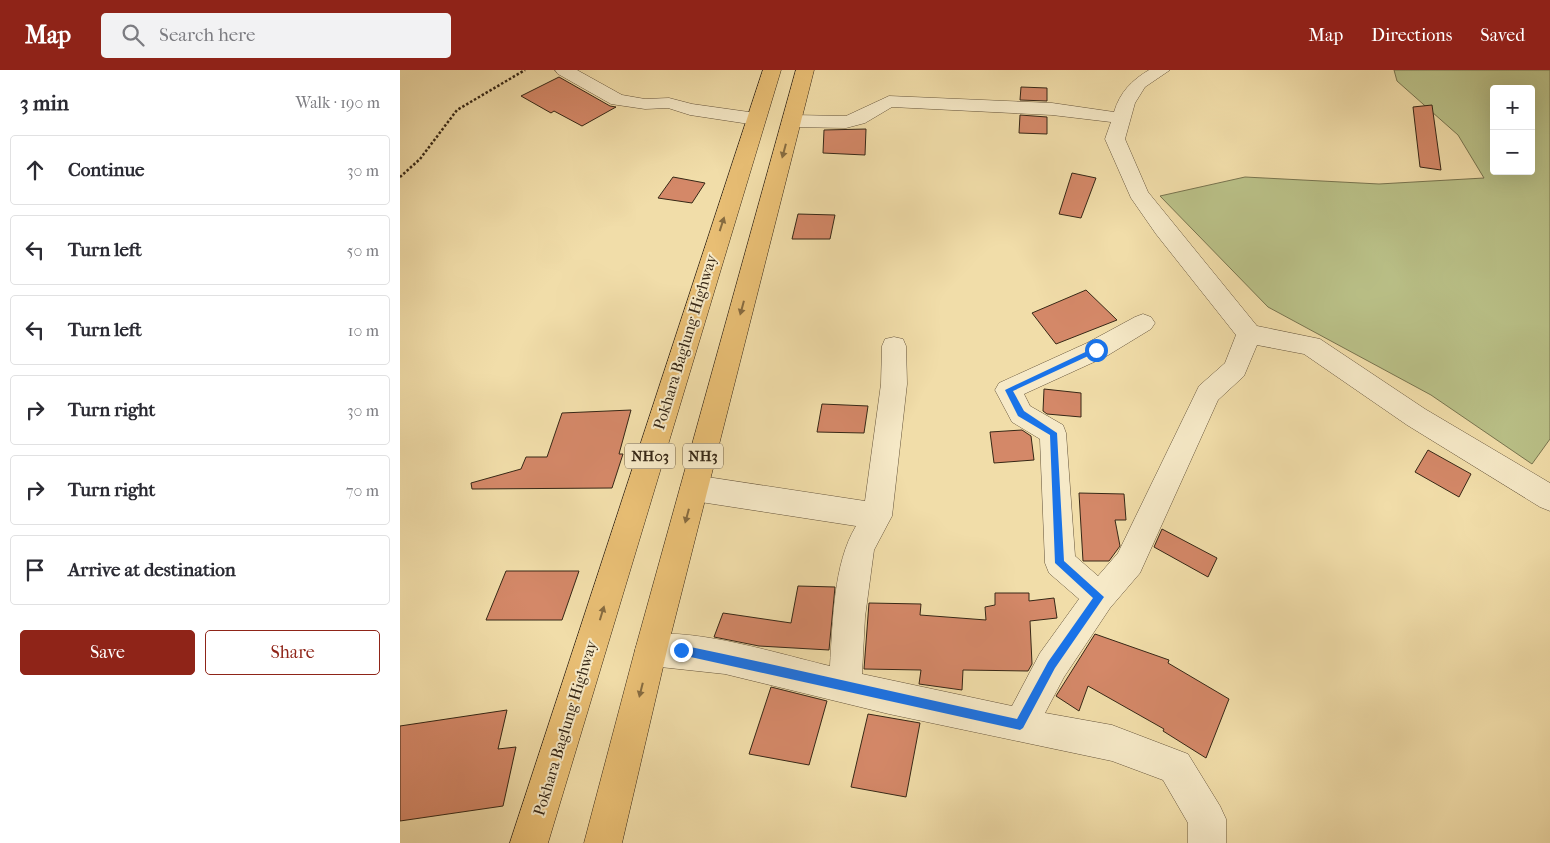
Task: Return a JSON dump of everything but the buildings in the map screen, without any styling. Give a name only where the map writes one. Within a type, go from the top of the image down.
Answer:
[{"type":"highway","name":"Pokhara Baglung Highway","points":[[529,843],[772,70]]},
{"type":"highway","name":"NH3","points":[[603,843],[694,488],[805,70]]},
{"type":"street","points":[[564,70],[617,100],[645,104],[669,103],[690,109],[756,119]]},
{"type":"street","points":[[1161,70],[1138,84],[1120,118],[1116,139],[1138,193],[1164,229],[1249,334],[1311,346],[1416,417],[1550,498]]},
{"type":"street","points":[[792,122],[846,122],[858,119],[889,101],[1052,109],[1120,118]]},
{"type":"street","points":[[1099,597],[1060,563],[1054,433],[1021,414],[1008,390],[1096,350],[1143,323]]},
{"type":"street","points":[[1020,725],[1052,665],[1099,597],[1129,563],[1208,393],[1235,369],[1249,334]]},
{"type":"street","points":[[846,687],[849,617],[859,548],[876,516],[894,384],[894,346]]},
{"type":"street","points":[[694,488],[876,516]]},
{"type":"street","points":[[652,650],[681,650],[787,671],[846,687],[1112,743],[1175,767],[1207,819],[1207,843]]},
{"type":"path","points":[[400,177],[420,158],[457,110],[525,70]]},
{"type":"green space","points":[[1394,70],[1550,70],[1550,439],[1532,464],[1431,395],[1268,307],[1160,196],[1245,177],[1379,184],[1484,178],[1458,135],[1397,81]]},
{"type":"route","points":[[681,650],[787,671],[846,687],[1020,725],[1052,665],[1099,597],[1060,563],[1054,433],[1021,414],[1008,390],[1096,350]]}]
